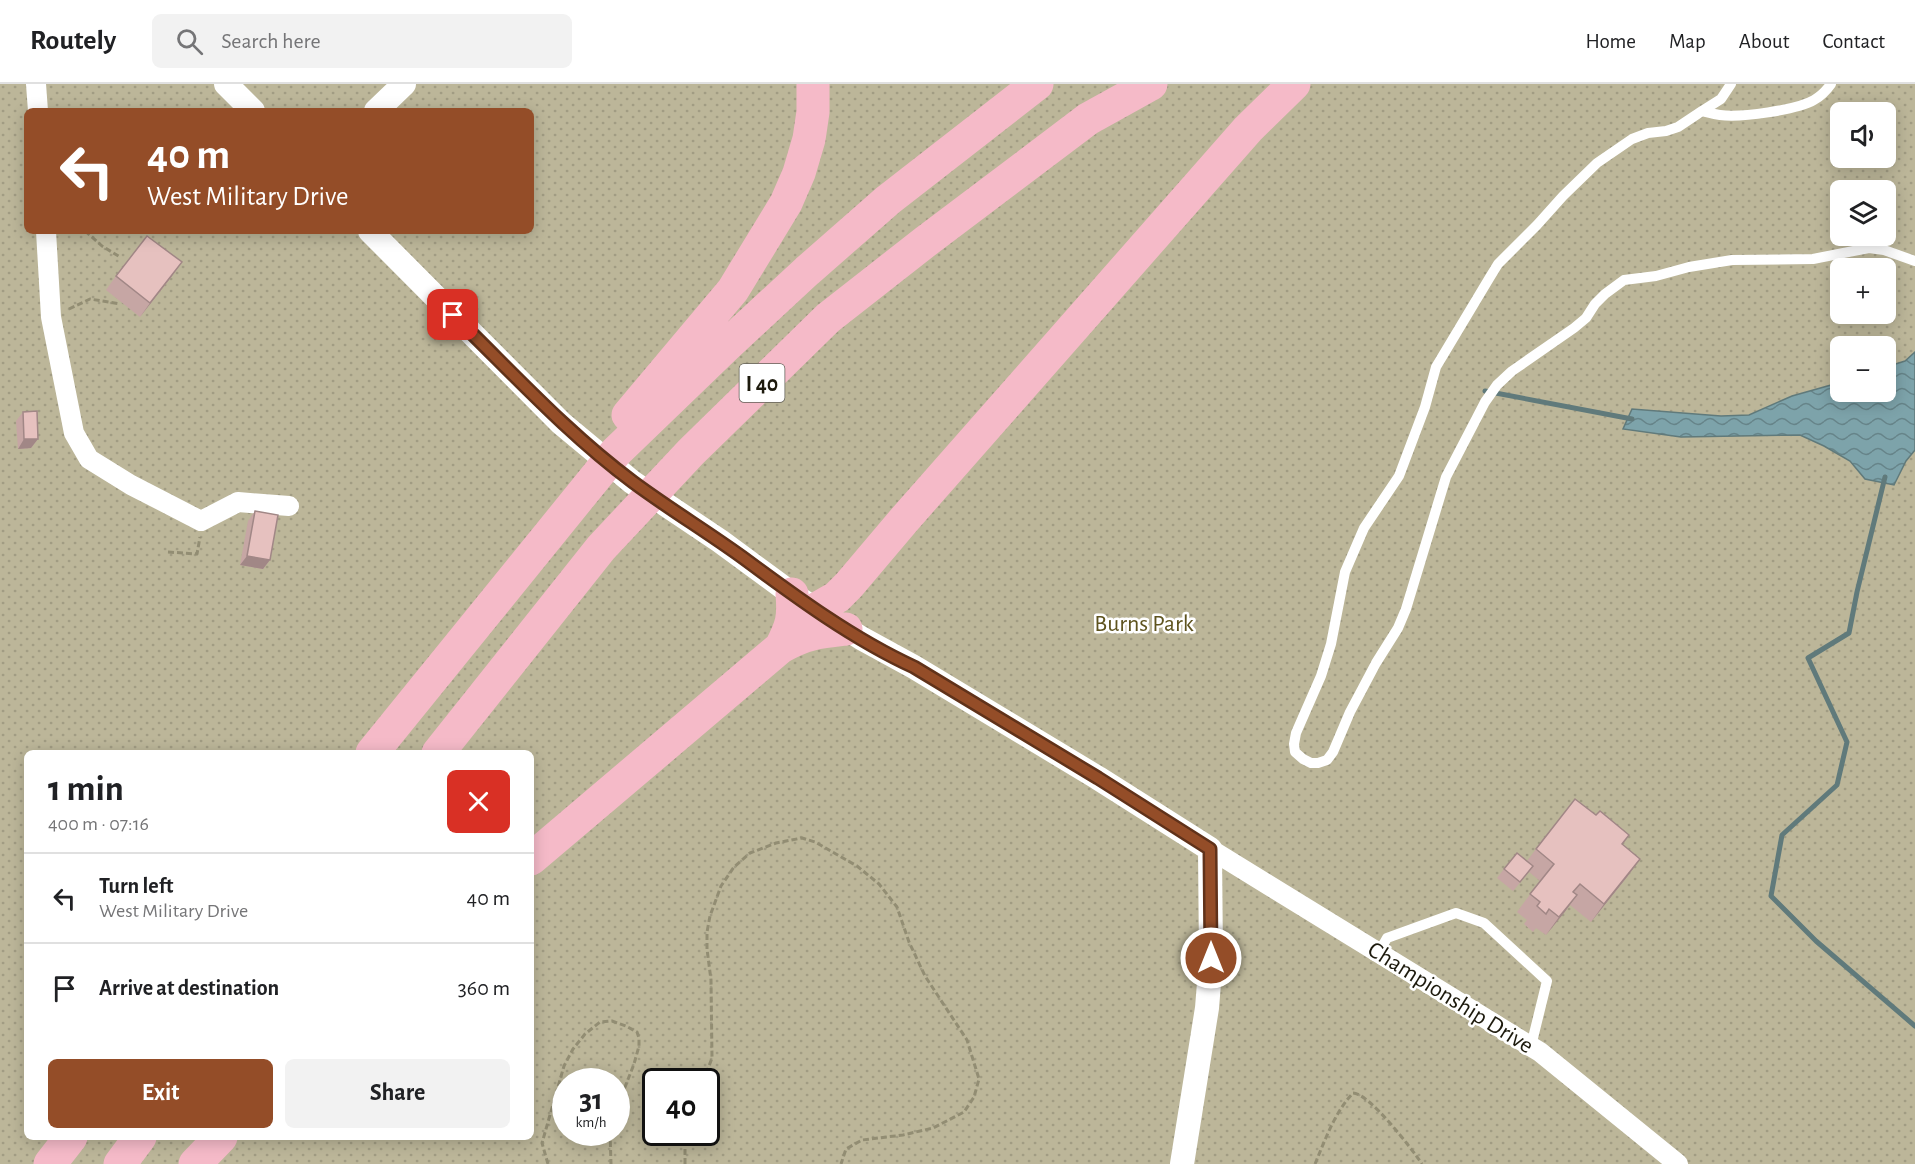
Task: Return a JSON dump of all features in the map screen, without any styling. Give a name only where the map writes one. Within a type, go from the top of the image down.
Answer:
[{"type":"highway","points":[[616,452],[617,428],[733,290],[786,203],[799,173],[809,139],[813,112],[813,84]]},
{"type":"highway","name":"I 40","points":[[374,750],[616,452],[725,347],[825,256],[897,194],[1037,84]]},
{"type":"highway","name":"I 40","points":[[440,750],[601,548],[691,452],[828,318],[1088,119],[1151,84]]},
{"type":"highway","points":[[781,647],[790,628],[793,614],[804,601],[837,597],[858,575],[919,502],[1248,129],[1293,84]]},
{"type":"highway","points":[[534,856],[781,647],[799,637],[818,632],[854,634],[858,575]]},
{"type":"highway","points":[[50,1164],[69,1140]]},
{"type":"highway","points":[[120,1164],[138,1140]]},
{"type":"highway","points":[[195,1164],[218,1140]]},
{"type":"street","points":[[36,84],[38,108]]},
{"type":"street","points":[[226,84],[250,108]]},
{"type":"street","points":[[379,108],[404,84]]},
{"type":"street","points":[[46,234],[51,317],[74,433],[89,459],[131,485],[201,521],[238,502],[289,506]]},
{"type":"street","points":[[373,234],[561,423],[632,482],[854,634],[914,667],[1098,778],[1210,849],[1211,958],[1207,1008],[1182,1164]]},
{"type":"street","name":"Championship Drive","points":[[1210,849],[1531,1046],[1678,1164]]},
{"type":"lane","points":[[1731,84],[1721,99],[1678,127],[1632,139],[1597,163],[1498,264],[1436,368],[1425,407],[1399,476],[1364,528],[1345,573],[1331,644],[1321,676],[1296,733],[1295,752],[1311,763],[1327,760],[1333,752],[1350,712],[1398,628],[1413,591],[1446,477],[1485,402],[1497,385],[1586,318],[1594,304],[1605,294],[1624,280],[1656,276],[1689,267],[1732,260],[1813,259],[1869,248],[1915,261]]},
{"type":"lane","points":[[1702,111],[1736,116],[1792,108],[1812,102],[1831,84]]},
{"type":"lane","points":[[1379,952],[1387,938],[1456,913],[1484,923],[1547,981],[1531,1046]]},
{"type":"path","points":[[89,234],[102,246],[120,257]]},
{"type":"path","points":[[51,317],[90,299],[120,304]]},
{"type":"path","points":[[168,552],[197,554],[201,521]]},
{"type":"path","points":[[708,1068],[712,1058],[711,980],[707,932],[721,886],[734,867],[750,854],[776,843],[802,838],[815,842],[857,866],[879,884],[897,907],[909,942],[925,976],[967,1041],[979,1079],[974,1097],[964,1112],[933,1128],[903,1136],[862,1140],[846,1149],[841,1164]]},
{"type":"path","points":[[563,1068],[573,1049],[585,1034],[600,1022],[612,1021],[636,1032],[639,1038],[639,1046],[630,1074]]},
{"type":"path","points":[[1315,1164],[1328,1131],[1353,1093],[1358,1093],[1372,1104],[1422,1164]]},
{"type":"path","points":[[548,1164],[542,1143],[552,1108]]},
{"type":"path","points":[[610,1146],[611,1164]]},
{"type":"path","points":[[685,1146],[685,1164]]},
{"type":"green space","name":"Burns Park","points":[[0,84],[1915,84],[1915,1164],[0,1164]]},
{"type":"water","points":[[1915,352],[1915,450],[1906,461],[1894,485],[1865,479],[1850,461],[1800,435],[1681,437],[1623,429],[1632,409],[1721,416],[1749,415],[1792,396],[1830,385],[1830,402],[1896,402],[1896,364],[1905,361]]},
{"type":"building","points":[[147,236],[182,262],[150,303],[116,276]]},
{"type":"building","points":[[37,411],[38,439],[24,439],[23,412]]},
{"type":"building","points":[[255,511],[278,515],[270,560],[247,556]]},
{"type":"building","points":[[1575,799],[1596,815],[1600,811],[1629,835],[1622,844],[1640,859],[1604,904],[1580,884],[1573,892],[1577,895],[1559,917],[1549,909],[1546,914],[1537,906],[1540,902],[1530,894],[1554,864],[1536,849]]},
{"type":"building","points":[[1517,853],[1533,866],[1520,882],[1504,869]]},
{"type":"waterway","points":[[1485,391],[1632,419]]},
{"type":"waterway","points":[[1885,477],[1849,633],[1808,658],[1847,742],[1837,785],[1782,835],[1771,896],[1816,941],[1915,1026]]},
{"type":"route","points":[[453,315],[561,423],[632,482],[846,629],[914,667],[1098,778],[1210,849],[1211,958]]}]
